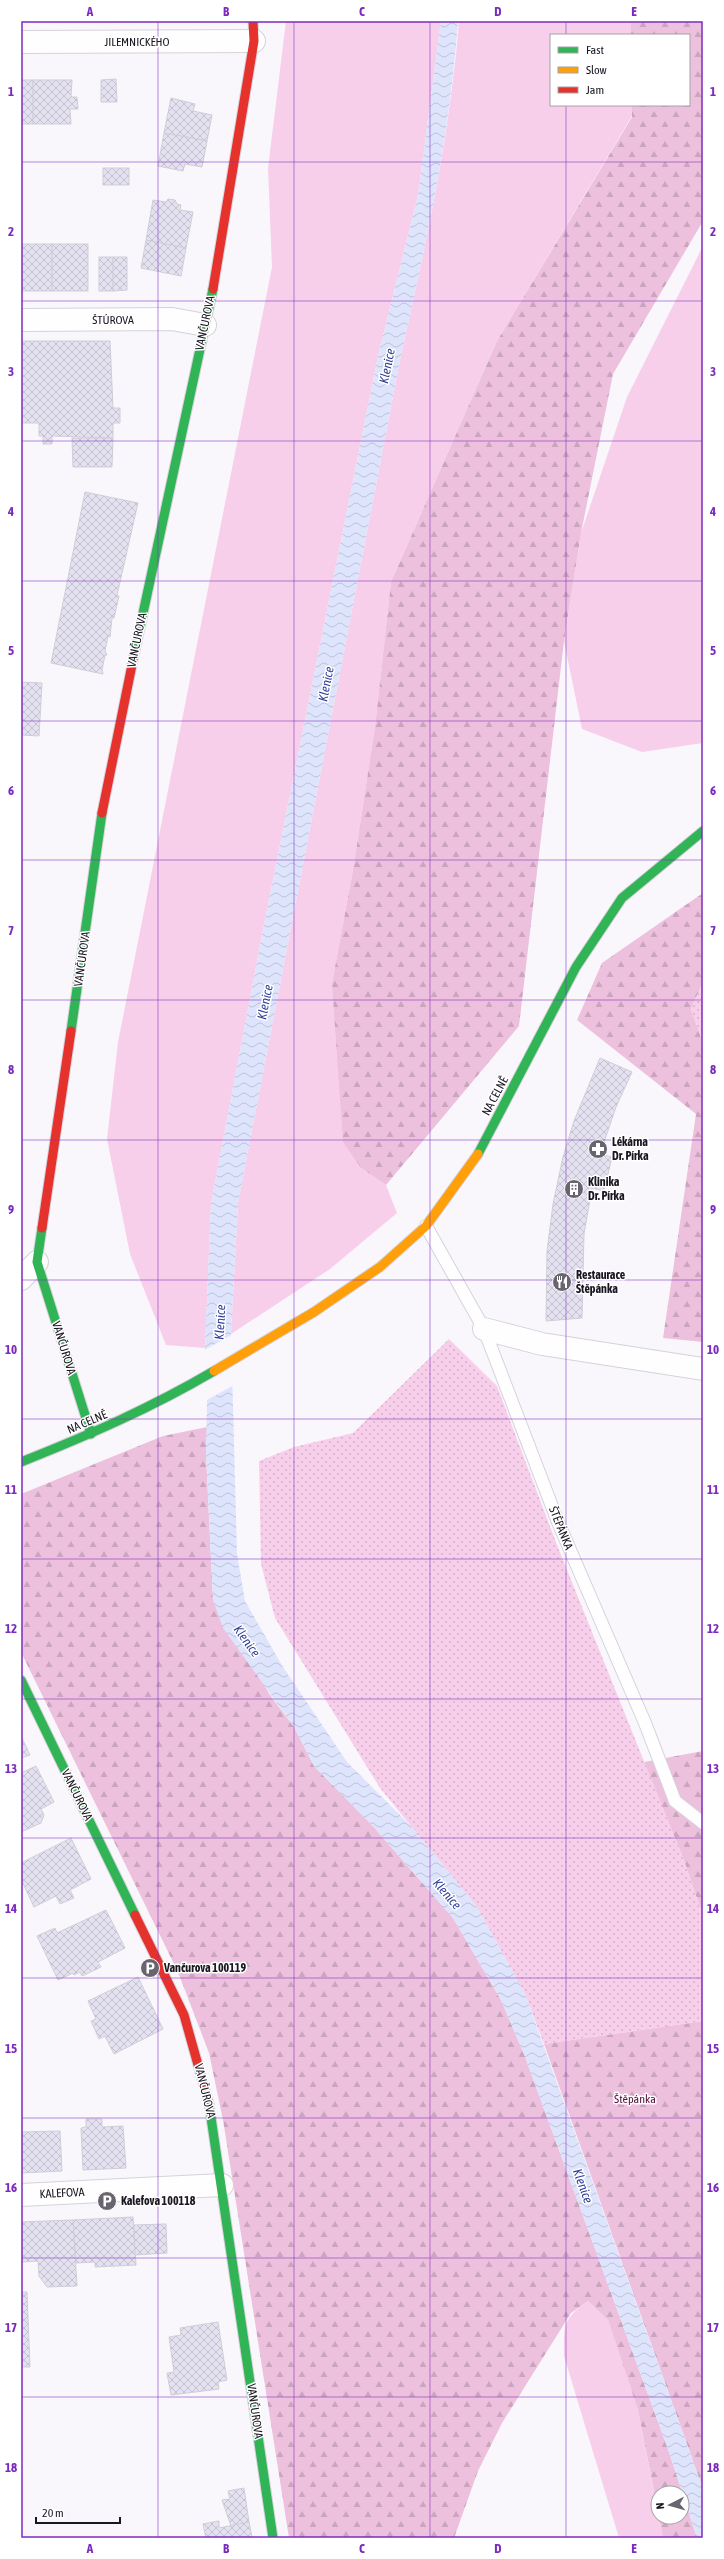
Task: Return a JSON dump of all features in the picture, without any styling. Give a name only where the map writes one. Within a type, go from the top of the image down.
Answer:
[{"type":"street","name":"JILEMNICKÉHO","points":[[21,42],[253,31]]},
{"type":"street","name":"VANČUROVA","points":[[91,1434],[37,1262],[107,782],[205,325],[253,31]]},
{"type":"street","name":"ŠTÚROVA","points":[[21,320],[172,319],[205,325]]},
{"type":"street","name":"NA CELNĚ","points":[[21,1462],[91,1434],[161,1402],[271,1338],[314,1312],[380,1267],[426,1226],[477,1156],[576,967],[622,898],[703,831]]},
{"type":"street","points":[[21,1279],[37,1262]]},
{"type":"street","points":[[484,1329],[542,1344],[703,1369]]},
{"type":"street","name":"VANČUROVA","points":[[21,1680],[184,2016],[211,2112],[273,2538]]},
{"type":"street","name":"KALEFOVA","points":[[21,2196],[222,2185]]},
{"type":"lane","name":"ŠTĚPÁNKA","points":[[426,1226],[484,1329],[558,1522],[645,1723],[675,1801],[703,1823]]},
{"type":"shaded area","points":[[286,21],[441,21],[418,195],[378,356],[261,940],[211,1204],[205,1348],[166,1345],[130,1254],[107,1139],[118,1042],[272,267],[268,168]]},
{"type":"shaded area","points":[[459,21],[631,21],[631,34],[550,34],[550,106],[632,106],[632,116],[497,341],[391,582],[375,727],[353,870],[332,983],[361,1168],[386,1185],[397,1213],[330,1269],[231,1334],[238,1203],[401,355],[436,189],[450,105]]},
{"type":"shaded area","points":[[703,246],[703,743],[642,752],[582,729],[564,641],[581,533],[627,397]]},
{"type":"shaded area","points":[[703,982],[703,1043],[691,1009]]},
{"type":"shaded area","points":[[449,1339],[497,1386],[557,1545],[683,1858],[703,1916],[703,2021],[544,2044],[525,1994],[477,1907],[380,1788],[275,1618],[261,1564],[259,1461],[294,1447],[353,1433]]},
{"type":"shaded area","points":[[588,2301],[608,2320],[638,2410],[653,2485],[650,2485],[650,2525],[660,2525],[663,2538],[619,2538],[564,2356],[566,2324],[573,2313]]},
{"type":"green space","points":[[631,21],[703,21],[703,221],[613,374],[581,533],[564,641],[519,1026],[386,1185],[361,1168],[343,1142],[332,983],[353,870],[375,727],[391,582],[497,341],[632,117],[632,106],[690,106],[690,34],[631,34]]},
{"type":"green space","points":[[703,893],[703,982],[691,1009],[703,1043],[703,1342],[663,1338],[696,1114],[577,1020],[602,963]]},
{"type":"green space","points":[[207,1427],[206,1454],[213,1600],[270,1695],[294,1727],[314,1766],[372,1825],[453,1918],[501,2000],[524,2054],[680,2485],[653,2485],[638,2410],[608,2320],[588,2301],[571,2313],[502,2423],[478,2471],[454,2538],[289,2538],[223,2120],[209,2053],[178,1972],[21,1652],[21,1494],[163,1436]]},
{"type":"green space","points":[[703,1751],[703,1916],[683,1858],[644,1762]]},
{"type":"green space","name":"Štěpánka","points":[[703,2021],[703,2489],[544,2044]]},
{"type":"green space","points":[[690,2516],[697,2538],[663,2538],[661,2525],[690,2525]]},
{"type":"water","name":"Klenice","points":[[441,21],[458,21],[449,105],[436,189],[401,355],[238,1203],[231,1333],[237,1554],[245,1601],[283,1667],[347,1762],[410,1825],[477,1907],[525,1994],[703,2489],[703,2538],[697,2538],[690,2516],[690,2485],[680,2485],[524,2054],[501,2000],[453,1918],[372,1825],[314,1766],[294,1727],[223,1628],[213,1600],[206,1454],[207,1401],[205,1348],[211,1204],[261,940],[378,356],[418,195]]},
{"type":"pier","points":[[233,1334],[236,1384],[205,1401],[203,1351]]},
{"type":"building","points":[[116,79],[117,102],[101,102],[101,80]]},
{"type":"building","points":[[21,80],[33,80],[33,124],[21,124]]},
{"type":"building","points":[[33,80],[72,80],[71,97],[77,97],[78,109],[70,109],[71,124],[33,124]]},
{"type":"building","points":[[171,98],[195,104],[193,111],[212,115],[207,141],[164,133]]},
{"type":"building","points":[[164,133],[207,141],[202,167],[185,164],[183,171],[158,166]]},
{"type":"building","points":[[103,168],[129,168],[129,185],[103,185]]},
{"type":"building","points":[[168,199],[175,200],[177,204],[181,205],[180,210],[193,212],[186,248],[146,240],[153,200],[166,202]]},
{"type":"building","points":[[146,240],[186,248],[181,276],[141,268]]},
{"type":"building","points":[[21,244],[52,244],[52,291],[21,291]]},
{"type":"building","points":[[52,244],[88,244],[88,291],[52,291]]},
{"type":"building","points":[[99,257],[113,257],[113,291],[99,291]]},
{"type":"building","points":[[113,257],[127,257],[127,290],[113,291]]},
{"type":"building","points":[[21,341],[110,341],[113,408],[120,408],[120,423],[113,423],[113,438],[52,436],[52,444],[43,444],[43,436],[39,436],[39,423],[21,423]]},
{"type":"building","points":[[72,438],[113,438],[112,467],[73,467]]},
{"type":"building","points":[[85,492],[138,503],[117,595],[119,596],[114,618],[112,618],[110,637],[108,636],[105,651],[107,655],[105,655],[102,670],[103,674],[51,663]]},
{"type":"building","points":[[21,682],[42,683],[39,736],[21,735]]},
{"type":"building","name":"Klinika Dr. Pírka","points":[[600,1058],[632,1072],[616,1107],[600,1154],[612,1157],[604,1191],[592,1188],[584,1234],[582,1318],[546,1321],[547,1251],[553,1204],[563,1157],[574,1121]]},
{"type":"building","points":[[22,1738],[30,1755],[21,1758],[21,1739]]},
{"type":"building","points":[[36,1766],[54,1802],[41,1809],[44,1815],[41,1823],[21,1832],[21,1773]]},
{"type":"building","points":[[71,1838],[91,1879],[70,1890],[74,1898],[60,1904],[56,1896],[34,1907],[21,1879],[21,1863]]},
{"type":"building","points":[[106,1910],[125,1948],[98,1962],[101,1967],[82,1976],[80,1972],[74,1975],[73,1973],[58,1980],[37,1936],[55,1928],[57,1933]]},
{"type":"building","points":[[138,1977],[163,2029],[114,2054],[105,2036],[99,2039],[91,2021],[96,2019],[88,2001]]},
{"type":"building","points":[[86,2119],[102,2119],[102,2127],[123,2126],[126,2168],[83,2170],[81,2128],[86,2127]]},
{"type":"building","points":[[60,2131],[62,2171],[21,2173],[21,2132]]},
{"type":"building","points":[[133,2217],[136,2265],[95,2267],[95,2262],[76,2263],[73,2220]]},
{"type":"building","points":[[73,2220],[77,2286],[47,2287],[39,2276],[38,2261],[21,2262],[21,2222]]},
{"type":"building","points":[[166,2224],[167,2253],[135,2255],[134,2225]]},
{"type":"building","points":[[21,2292],[27,2292],[30,2367],[21,2367]]},
{"type":"building","points":[[218,2322],[227,2380],[218,2382],[219,2389],[171,2395],[167,2373],[174,2372],[169,2337],[181,2335],[180,2328]]},
{"type":"building","points":[[244,2488],[249,2522],[231,2526],[222,2500],[230,2499],[228,2491]]},
{"type":"building","points":[[219,2521],[219,2528],[249,2522],[252,2537],[206,2538],[203,2524]]},
{"type":"traffic: fast","points":[[134,655],[213,289]]},
{"type":"traffic: fast","points":[[71,1031],[102,813]]},
{"type":"traffic: fast","points":[[478,1154],[576,967],[622,898],[703,831]]},
{"type":"traffic: fast","points":[[42,1228],[37,1262],[91,1434]]},
{"type":"traffic: fast","points":[[21,1462],[71,1442],[119,1420],[167,1397],[214,1371]]},
{"type":"traffic: fast","points":[[21,1680],[135,1915]]},
{"type":"traffic: fast","points":[[209,2104],[273,2538]]},
{"type":"traffic: slow","points":[[214,1371],[314,1312],[380,1267],[426,1226],[478,1154]]},
{"type":"traffic: jam","points":[[213,289],[254,41],[253,21]]},
{"type":"traffic: jam","points":[[102,813],[134,655]]},
{"type":"traffic: jam","points":[[42,1228],[71,1031]]},
{"type":"traffic: jam","points":[[135,1915],[184,2015],[209,2104]]},
{"type":"place","name":"Lékárna Dr. Pírka","points":[[598,1149]]},
{"type":"place","name":"Klinika Dr. Pírka","points":[[574,1189]]},
{"type":"place","name":"Restaurace Štěpánka","points":[[562,1282]]},
{"type":"place","name":"Vančurova 100119","points":[[150,1968]]},
{"type":"place","name":"Kalefova 100118","points":[[107,2201]]}]
